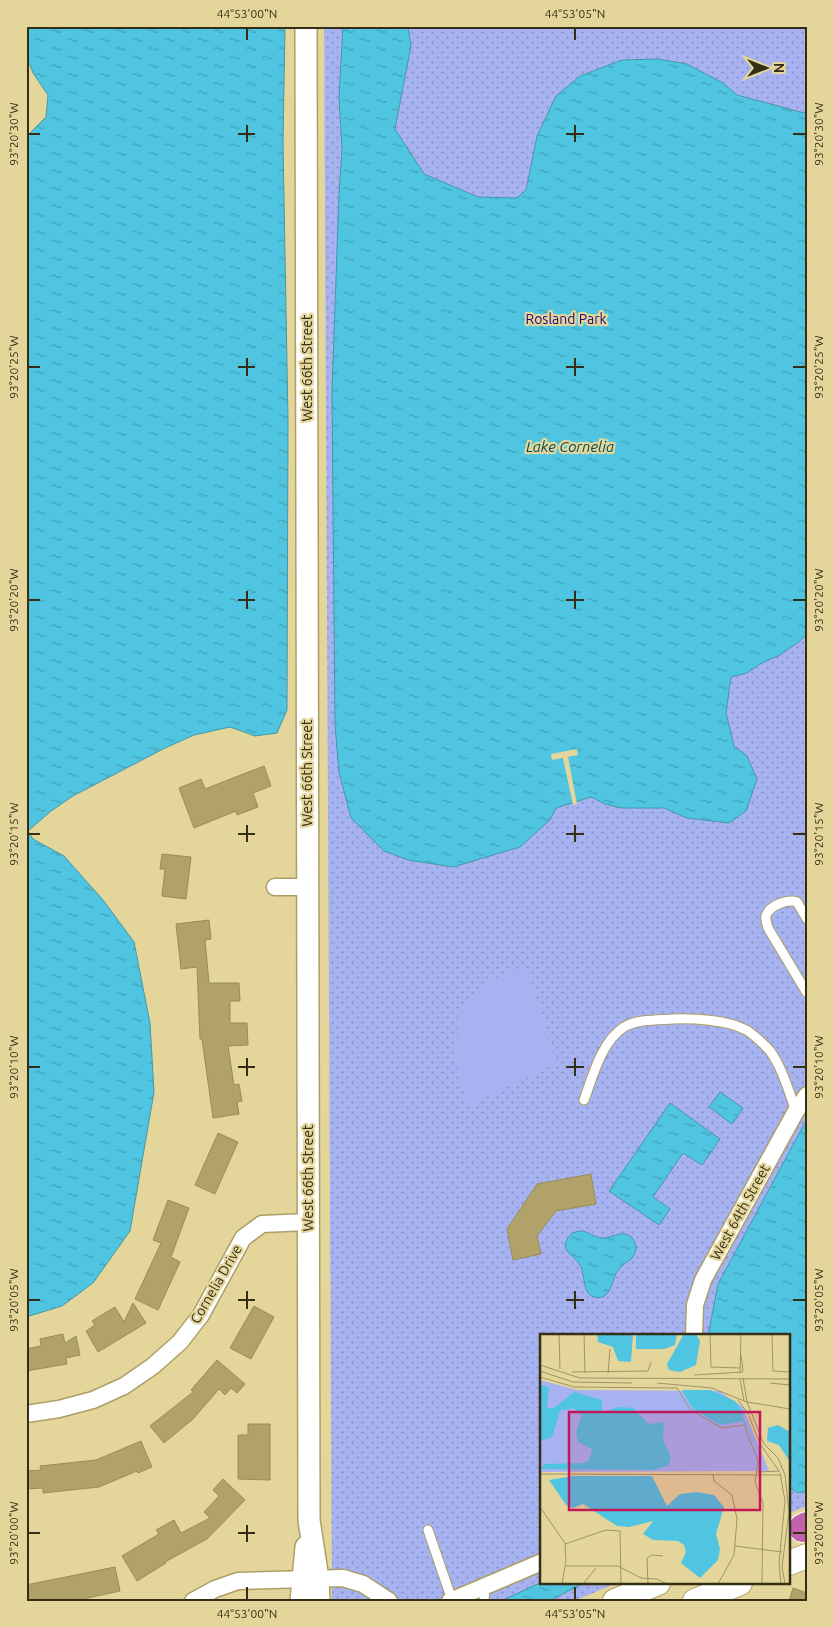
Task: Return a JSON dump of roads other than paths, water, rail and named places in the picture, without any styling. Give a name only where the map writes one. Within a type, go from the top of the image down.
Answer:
[{"type":"main road","points":[[790,1563],[807,1556]]},
{"type":"main road","points":[[615,1601],[656,1584]]},
{"type":"main road","points":[[696,1601],[738,1584]]},
{"type":"street","name":"West 66th Street","points":[[306,26],[309,1520],[307,1587],[319,1601]]},
{"type":"street","points":[[276,887],[307,887]]},
{"type":"street","name":"West 64th Street","points":[[694,1334],[695,1305],[703,1280],[796,1111],[807,1095]]},
{"type":"street","name":"Cornelia Drive","points":[[26,1414],[59,1409],[93,1400],[124,1386],[153,1366],[180,1342],[201,1315],[243,1238],[262,1224],[308,1222]]},
{"type":"street","points":[[451,1600],[484,1593],[540,1563]]},
{"type":"street","points":[[193,1601],[214,1589],[238,1581],[307,1587],[342,1578],[363,1584],[389,1601]]},
{"type":"lane","points":[[807,919],[797,902],[793,900],[770,908],[766,914],[768,928],[807,993]]},
{"type":"lane","points":[[584,1100],[598,1064],[611,1039],[625,1026],[645,1021],[711,1020],[745,1029],[770,1051],[785,1079],[796,1111]]},
{"type":"lane","points":[[428,1530],[451,1600]]},
{"type":"water","points":[[26,26],[285,26],[283,143],[288,420],[287,710],[277,733],[255,736],[230,727],[194,735],[73,796],[51,811],[28,831],[33,839],[64,856],[103,900],[134,942],[150,1023],[154,1092],[130,1231],[93,1283],[62,1306],[26,1317],[26,137],[46,117],[48,95],[33,73],[26,55]]},
{"type":"water","name":"Lake Cornelia","points":[[343,26],[408,26],[411,46],[395,129],[424,174],[478,197],[517,198],[526,190],[537,136],[556,96],[580,76],[622,60],[658,59],[687,64],[723,83],[737,95],[804,113],[807,111],[807,634],[780,655],[760,664],[747,673],[731,677],[726,713],[734,746],[747,756],[757,779],[746,811],[729,823],[687,818],[664,808],[621,808],[605,804],[591,797],[556,808],[550,820],[520,847],[453,867],[408,860],[384,851],[351,818],[339,772],[335,725],[332,391],[342,149],[339,97]]},
{"type":"water","points":[[720,1092],[743,1108],[732,1124],[709,1107]]},
{"type":"water","points":[[670,1103],[720,1139],[702,1165],[683,1153],[653,1197],[670,1209],[659,1225],[609,1191]]},
{"type":"water","points":[[807,1119],[807,1491],[798,1493],[790,1488],[790,1334],[708,1334],[718,1284]]},
{"type":"water","points":[[583,1231],[601,1238],[624,1234],[631,1237],[635,1243],[636,1251],[631,1259],[616,1273],[610,1290],[603,1297],[591,1296],[587,1292],[580,1265],[565,1246],[567,1239],[571,1235]]},
{"type":"water","points":[[540,1583],[582,1584],[549,1601],[501,1601]]},
{"type":"park label","name":"Rosland Park","points":[[566,319]]}]
